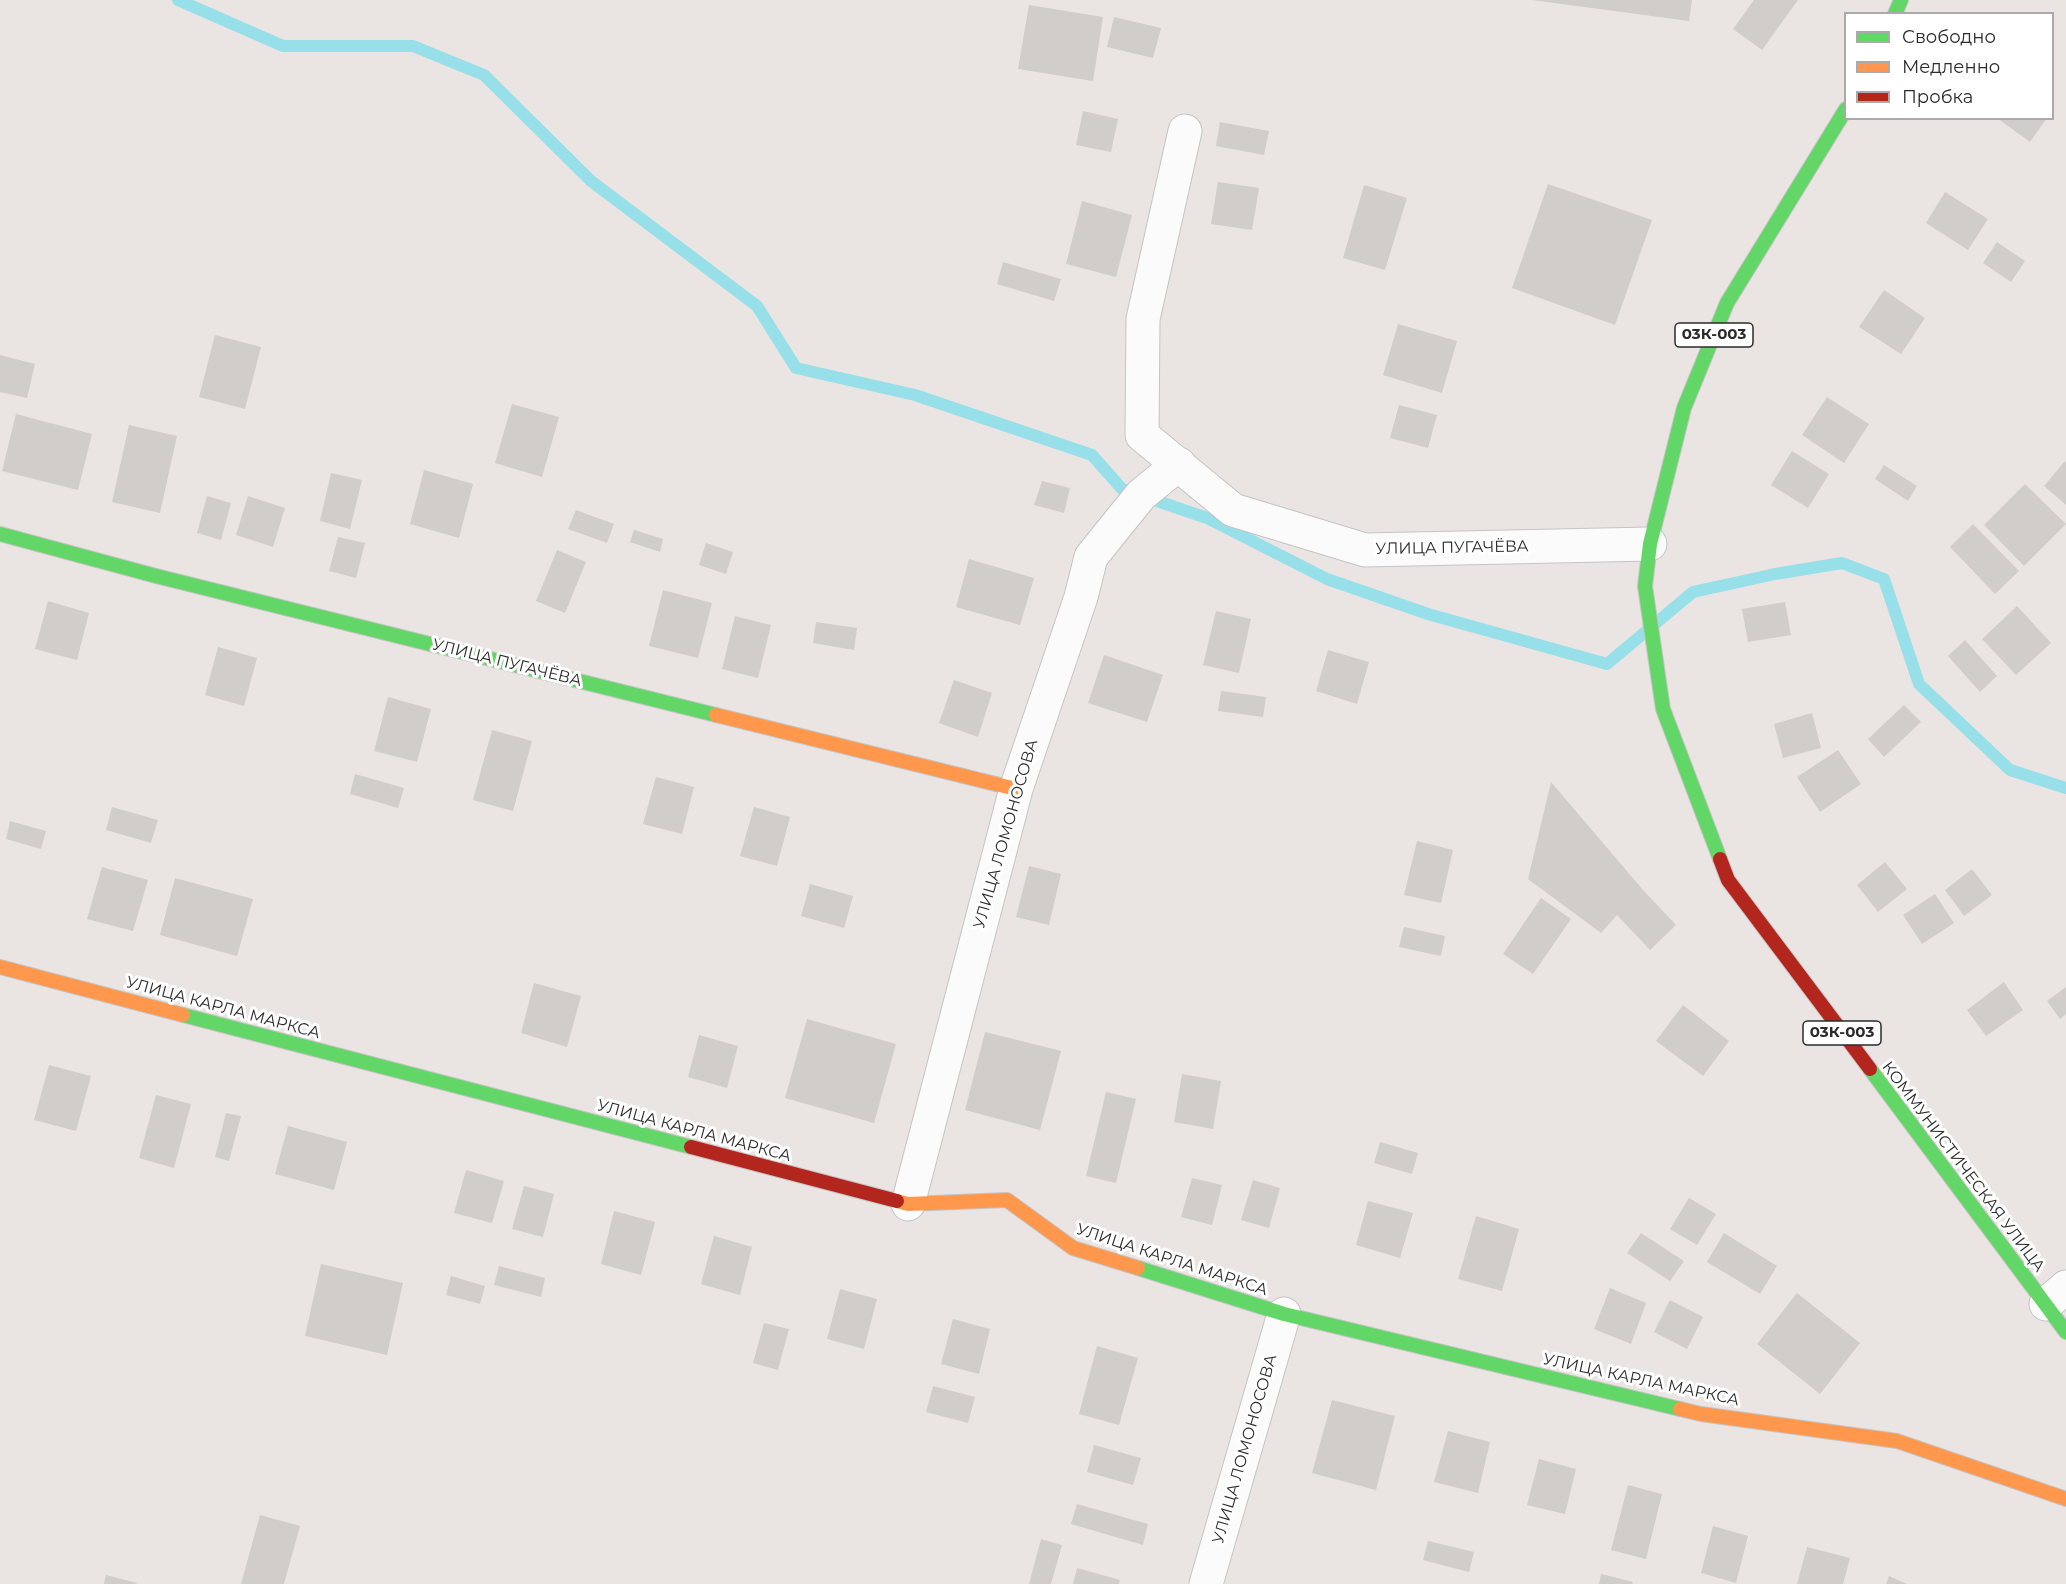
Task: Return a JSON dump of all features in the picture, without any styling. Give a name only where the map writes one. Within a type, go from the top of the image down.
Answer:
[{"type":"street","name":"КОММУНИСТИЧЕСКАЯ УЛИЦА","points":[[1844,111],[1727,303],[1684,408],[1650,544],[1645,586],[1663,710],[1728,880],[2056,1296],[2066,1332]]},
{"type":"street","name":"УЛИЦА ПУГАЧЁВА","points":[[1185,131],[1143,319],[1142,435],[1233,510],[1365,550],[1650,544]]},
{"type":"street","name":"УЛИЦА ЛОМОНОСОВА","points":[[908,1204],[1016,789],[1081,597],[1090,557],[1141,495],[1179,464]]},
{"type":"street","name":"УЛИЦА ПУГАЧЁВА","points":[[0,534],[168,579],[1016,789]]},
{"type":"street","name":"УЛИЦА КАРЛА МАРКСА","points":[[0,967],[908,1204],[1007,1200],[1073,1248],[1284,1314],[1701,1414],[1897,1441],[2066,1499]]},
{"type":"street","name":"УЛИЦА ЛОМОНОСОВА","points":[[1206,1584],[1284,1314]]},
{"type":"building","points":[[1532,0],[1692,0],[1689,21]]},
{"type":"building","points":[[1754,0],[1798,0],[1762,50],[1733,29]]},
{"type":"building","points":[[1029,5],[1103,17],[1093,81],[1018,69]]},
{"type":"building","points":[[1114,17],[1161,28],[1153,58],[1107,47]]},
{"type":"building","points":[[1083,111],[1118,119],[1111,152],[1076,145]]},
{"type":"building","points":[[2000,120],[2046,120],[2030,142]]},
{"type":"building","points":[[1220,122],[1269,131],[1264,155],[1216,146]]},
{"type":"building","points":[[1218,182],[1259,188],[1252,230],[1211,224]]},
{"type":"building","points":[[1548,184],[1652,220],[1615,325],[1512,288]]},
{"type":"building","points":[[1364,185],[1407,198],[1385,270],[1343,258]]},
{"type":"building","points":[[1945,192],[1988,219],[1968,250],[1926,223]]},
{"type":"building","points":[[1082,201],[1132,215],[1116,277],[1066,264]]},
{"type":"building","points":[[1997,242],[2025,261],[2011,282],[1983,263]]},
{"type":"building","points":[[1003,262],[1061,279],[1054,301],[997,284]]},
{"type":"building","points":[[1884,290],[1925,318],[1901,354],[1859,327]]},
{"type":"building","points":[[1398,324],[1457,341],[1442,393],[1383,375]]},
{"type":"building","points":[[215,335],[261,347],[245,409],[199,397]]},
{"type":"building","points":[[0,355],[35,364],[27,398],[0,392]]},
{"type":"building","points":[[1827,397],[1869,424],[1844,463],[1802,435]]},
{"type":"building","points":[[512,404],[559,417],[542,477],[495,463]]},
{"type":"building","points":[[1399,405],[1437,415],[1428,448],[1390,438]]},
{"type":"building","points":[[16,414],[92,434],[78,490],[2,471]]},
{"type":"building","points":[[129,425],[177,436],[160,513],[112,502]]},
{"type":"building","points":[[1792,451],[1829,474],[1808,508],[1771,485]]},
{"type":"building","points":[[2065,461],[2066,463],[2066,505],[2044,486]]},
{"type":"building","points":[[1884,465],[1917,486],[1908,501],[1875,479]]},
{"type":"building","points":[[424,470],[473,484],[459,538],[410,524]]},
{"type":"building","points":[[331,473],[362,480],[350,529],[320,521]]},
{"type":"building","points":[[1042,481],[1070,488],[1064,513],[1034,505]]},
{"type":"building","points":[[2025,484],[2066,524],[2024,566],[1984,525]]},
{"type":"building","points":[[207,496],[231,503],[221,540],[197,533]]},
{"type":"building","points":[[248,496],[285,508],[273,547],[236,535]]},
{"type":"building","points":[[576,510],[614,524],[607,543],[568,529]]},
{"type":"building","points":[[1973,524],[2019,571],[1995,594],[1950,547]]},
{"type":"building","points":[[634,530],[663,539],[660,552],[630,542]]},
{"type":"building","points":[[338,537],[365,543],[356,578],[329,571]]},
{"type":"building","points":[[706,543],[733,552],[726,574],[699,565]]},
{"type":"building","points":[[557,550],[586,562],[565,613],[536,601]]},
{"type":"building","points":[[969,559],[1034,578],[1020,625],[956,607]]},
{"type":"building","points":[[663,590],[712,603],[698,658],[649,646]]},
{"type":"building","points":[[48,601],[89,613],[77,660],[35,649]]},
{"type":"building","points":[[1785,602],[1791,635],[1748,642],[1742,609]]},
{"type":"building","points":[[2017,606],[2051,643],[2016,675],[1982,639]]},
{"type":"building","points":[[1216,611],[1251,619],[1239,673],[1203,665]]},
{"type":"building","points":[[735,616],[771,625],[758,678],[722,669]]},
{"type":"building","points":[[816,622],[857,628],[854,650],[813,643]]},
{"type":"building","points":[[1965,640],[1997,676],[1980,692],[1948,656]]},
{"type":"building","points":[[218,647],[257,658],[244,706],[205,695]]},
{"type":"building","points":[[1328,650],[1369,662],[1357,704],[1316,691]]},
{"type":"building","points":[[1104,655],[1163,675],[1147,722],[1088,703]]},
{"type":"building","points":[[954,680],[992,693],[978,737],[939,723]]},
{"type":"building","points":[[1221,691],[1266,697],[1263,717],[1218,711]]},
{"type":"building","points":[[388,697],[431,709],[417,762],[374,751]]},
{"type":"building","points":[[1904,705],[1921,722],[1884,757],[1868,739]]},
{"type":"building","points":[[1812,713],[1821,748],[1783,758],[1774,724]]},
{"type":"building","points":[[492,730],[532,741],[513,811],[473,800]]},
{"type":"building","points":[[1838,750],[1861,784],[1820,812],[1797,777]]},
{"type":"building","points":[[355,774],[404,788],[398,808],[350,794]]},
{"type":"building","points":[[656,777],[694,787],[682,834],[643,824]]},
{"type":"building","points":[[1551,782],[1643,890],[1676,925],[1650,950],[1617,915],[1601,933],[1528,879]]},
{"type":"building","points":[[112,807],[158,820],[151,843],[106,830]]},
{"type":"building","points":[[754,807],[790,817],[777,866],[740,856]]},
{"type":"building","points":[[10,821],[46,831],[41,849],[6,839]]},
{"type":"building","points":[[1417,841],[1453,850],[1441,903],[1404,895]]},
{"type":"building","points":[[1885,862],[1907,889],[1878,912],[1857,885]]},
{"type":"building","points":[[1029,866],[1061,874],[1049,925],[1016,917]]},
{"type":"building","points":[[102,867],[148,880],[133,931],[87,919]]},
{"type":"building","points":[[1972,869],[1992,895],[1964,916],[1945,890]]},
{"type":"building","points":[[175,878],[253,899],[237,956],[160,935]]},
{"type":"building","points":[[810,884],[853,896],[844,928],[801,916]]},
{"type":"building","points":[[1935,894],[1954,923],[1922,944],[1903,915]]},
{"type":"building","points":[[1541,898],[1571,919],[1533,974],[1503,954]]},
{"type":"building","points":[[1404,927],[1445,936],[1441,956],[1399,947]]},
{"type":"building","points":[[2004,982],[2023,1010],[1986,1036],[1967,1010]]},
{"type":"building","points":[[534,983],[581,996],[567,1047],[521,1033]]},
{"type":"building","points":[[2066,987],[2066,1014],[2060,1019],[2047,1001]]},
{"type":"building","points":[[1683,1005],[1729,1041],[1703,1076],[1656,1041]]},
{"type":"building","points":[[807,1019],[896,1044],[874,1123],[785,1098]]},
{"type":"building","points":[[985,1032],[1061,1051],[1040,1130],[965,1110]]},
{"type":"building","points":[[699,1035],[738,1046],[727,1088],[688,1077]]},
{"type":"building","points":[[49,1065],[91,1076],[76,1131],[34,1120]]},
{"type":"building","points":[[1182,1074],[1221,1081],[1213,1129],[1174,1122]]},
{"type":"building","points":[[1106,1092],[1136,1099],[1116,1183],[1086,1176]]},
{"type":"building","points":[[156,1095],[191,1104],[174,1168],[139,1158]]},
{"type":"building","points":[[226,1113],[241,1116],[229,1161],[215,1157]]},
{"type":"building","points":[[288,1126],[347,1142],[334,1190],[275,1174]]},
{"type":"building","points":[[1380,1142],[1418,1153],[1412,1174],[1374,1163]]},
{"type":"building","points":[[466,1170],[504,1181],[492,1223],[454,1213]]},
{"type":"building","points":[[1192,1178],[1222,1185],[1212,1225],[1181,1217]]},
{"type":"building","points":[[1253,1180],[1280,1188],[1269,1228],[1241,1220]]},
{"type":"building","points":[[524,1186],[554,1194],[543,1237],[512,1229]]},
{"type":"building","points":[[1689,1198],[1716,1214],[1697,1245],[1670,1229]]},
{"type":"building","points":[[1368,1201],[1413,1213],[1400,1258],[1356,1245]]},
{"type":"building","points":[[614,1211],[655,1222],[641,1275],[601,1264]]},
{"type":"building","points":[[1476,1216],[1519,1229],[1502,1291],[1458,1279]]},
{"type":"building","points":[[1641,1233],[1684,1261],[1670,1281],[1627,1253]]},
{"type":"building","points":[[1724,1233],[1777,1266],[1760,1294],[1707,1262]]},
{"type":"building","points":[[714,1236],[752,1247],[740,1295],[701,1284]]},
{"type":"building","points":[[321,1264],[403,1283],[387,1355],[305,1336]]},
{"type":"building","points":[[499,1266],[545,1278],[541,1297],[494,1285]]},
{"type":"building","points":[[451,1276],[485,1286],[480,1304],[446,1295]]},
{"type":"building","points":[[1610,1288],[1646,1303],[1631,1344],[1594,1329]]},
{"type":"building","points":[[840,1289],[877,1299],[864,1349],[827,1339]]},
{"type":"building","points":[[1797,1293],[1860,1343],[1820,1394],[1757,1344]]},
{"type":"building","points":[[1670,1300],[1703,1317],[1687,1349],[1654,1332]]},
{"type":"building","points":[[953,1319],[990,1329],[979,1374],[941,1364]]},
{"type":"building","points":[[764,1323],[789,1329],[778,1370],[753,1363]]},
{"type":"building","points":[[1097,1346],[1138,1358],[1119,1425],[1079,1414]]},
{"type":"building","points":[[933,1386],[975,1397],[968,1423],[926,1412]]},
{"type":"building","points":[[1332,1400],[1395,1416],[1376,1490],[1312,1473]]},
{"type":"building","points":[[1448,1431],[1490,1442],[1478,1493],[1434,1482]]},
{"type":"building","points":[[1094,1445],[1141,1458],[1133,1485],[1087,1472]]},
{"type":"building","points":[[1539,1459],[1576,1469],[1565,1514],[1527,1505]]},
{"type":"building","points":[[1628,1485],[1662,1494],[1646,1559],[1611,1550]]},
{"type":"building","points":[[1077,1504],[1148,1524],[1143,1545],[1071,1524]]},
{"type":"building","points":[[260,1515],[300,1526],[284,1584],[241,1584]]},
{"type":"building","points":[[1713,1526],[1748,1536],[1736,1583],[1701,1573]]},
{"type":"building","points":[[1041,1539],[1062,1545],[1051,1584],[1029,1584]]},
{"type":"building","points":[[1428,1541],[1474,1552],[1469,1572],[1423,1560]]},
{"type":"building","points":[[1807,1547],[1850,1558],[1843,1584],[1797,1584]]},
{"type":"building","points":[[1077,1568],[1120,1580],[1119,1584],[1073,1584]]},
{"type":"building","points":[[1601,1574],[1633,1582],[1632,1584],[1599,1584]]},
{"type":"building","points":[[106,1575],[137,1583],[104,1584]]},
{"type":"building","points":[[1889,1576],[1907,1584],[1886,1584]]},
{"type":"waterway","points":[[178,0],[283,46],[413,46],[484,75],[591,181],[757,306],[796,368],[915,395],[1092,455],[1122,489],[1207,518],[1327,579],[1428,614],[1607,664],[1693,592],[1775,574],[1842,563],[1884,579],[1919,684],[2010,770],[2066,788]]},
{"type":"traffic: fast","points":[[1896,12],[1901,0]]},
{"type":"traffic: fast","points":[[1720,859],[1663,709],[1645,586],[1650,544],[1684,408],[1727,303],[1844,112]]},
{"type":"traffic: fast","points":[[0,534],[156,576],[716,715]]},
{"type":"traffic: fast","points":[[183,1015],[691,1147]]},
{"type":"traffic: fast","points":[[1870,1069],[2066,1332]]},
{"type":"traffic: fast","points":[[1138,1268],[1284,1314],[1680,1409]]},
{"type":"traffic: slow","points":[[716,715],[1016,789]]},
{"type":"traffic: slow","points":[[0,967],[183,1015]]},
{"type":"traffic: slow","points":[[897,1201],[908,1204],[1007,1200],[1073,1248],[1138,1268]]},
{"type":"traffic: slow","points":[[1680,1409],[1701,1414],[1897,1441],[2066,1499]]},
{"type":"traffic: jam","points":[[1720,859],[1728,880],[1870,1069]]},
{"type":"traffic: jam","points":[[691,1147],[897,1201]]}]
